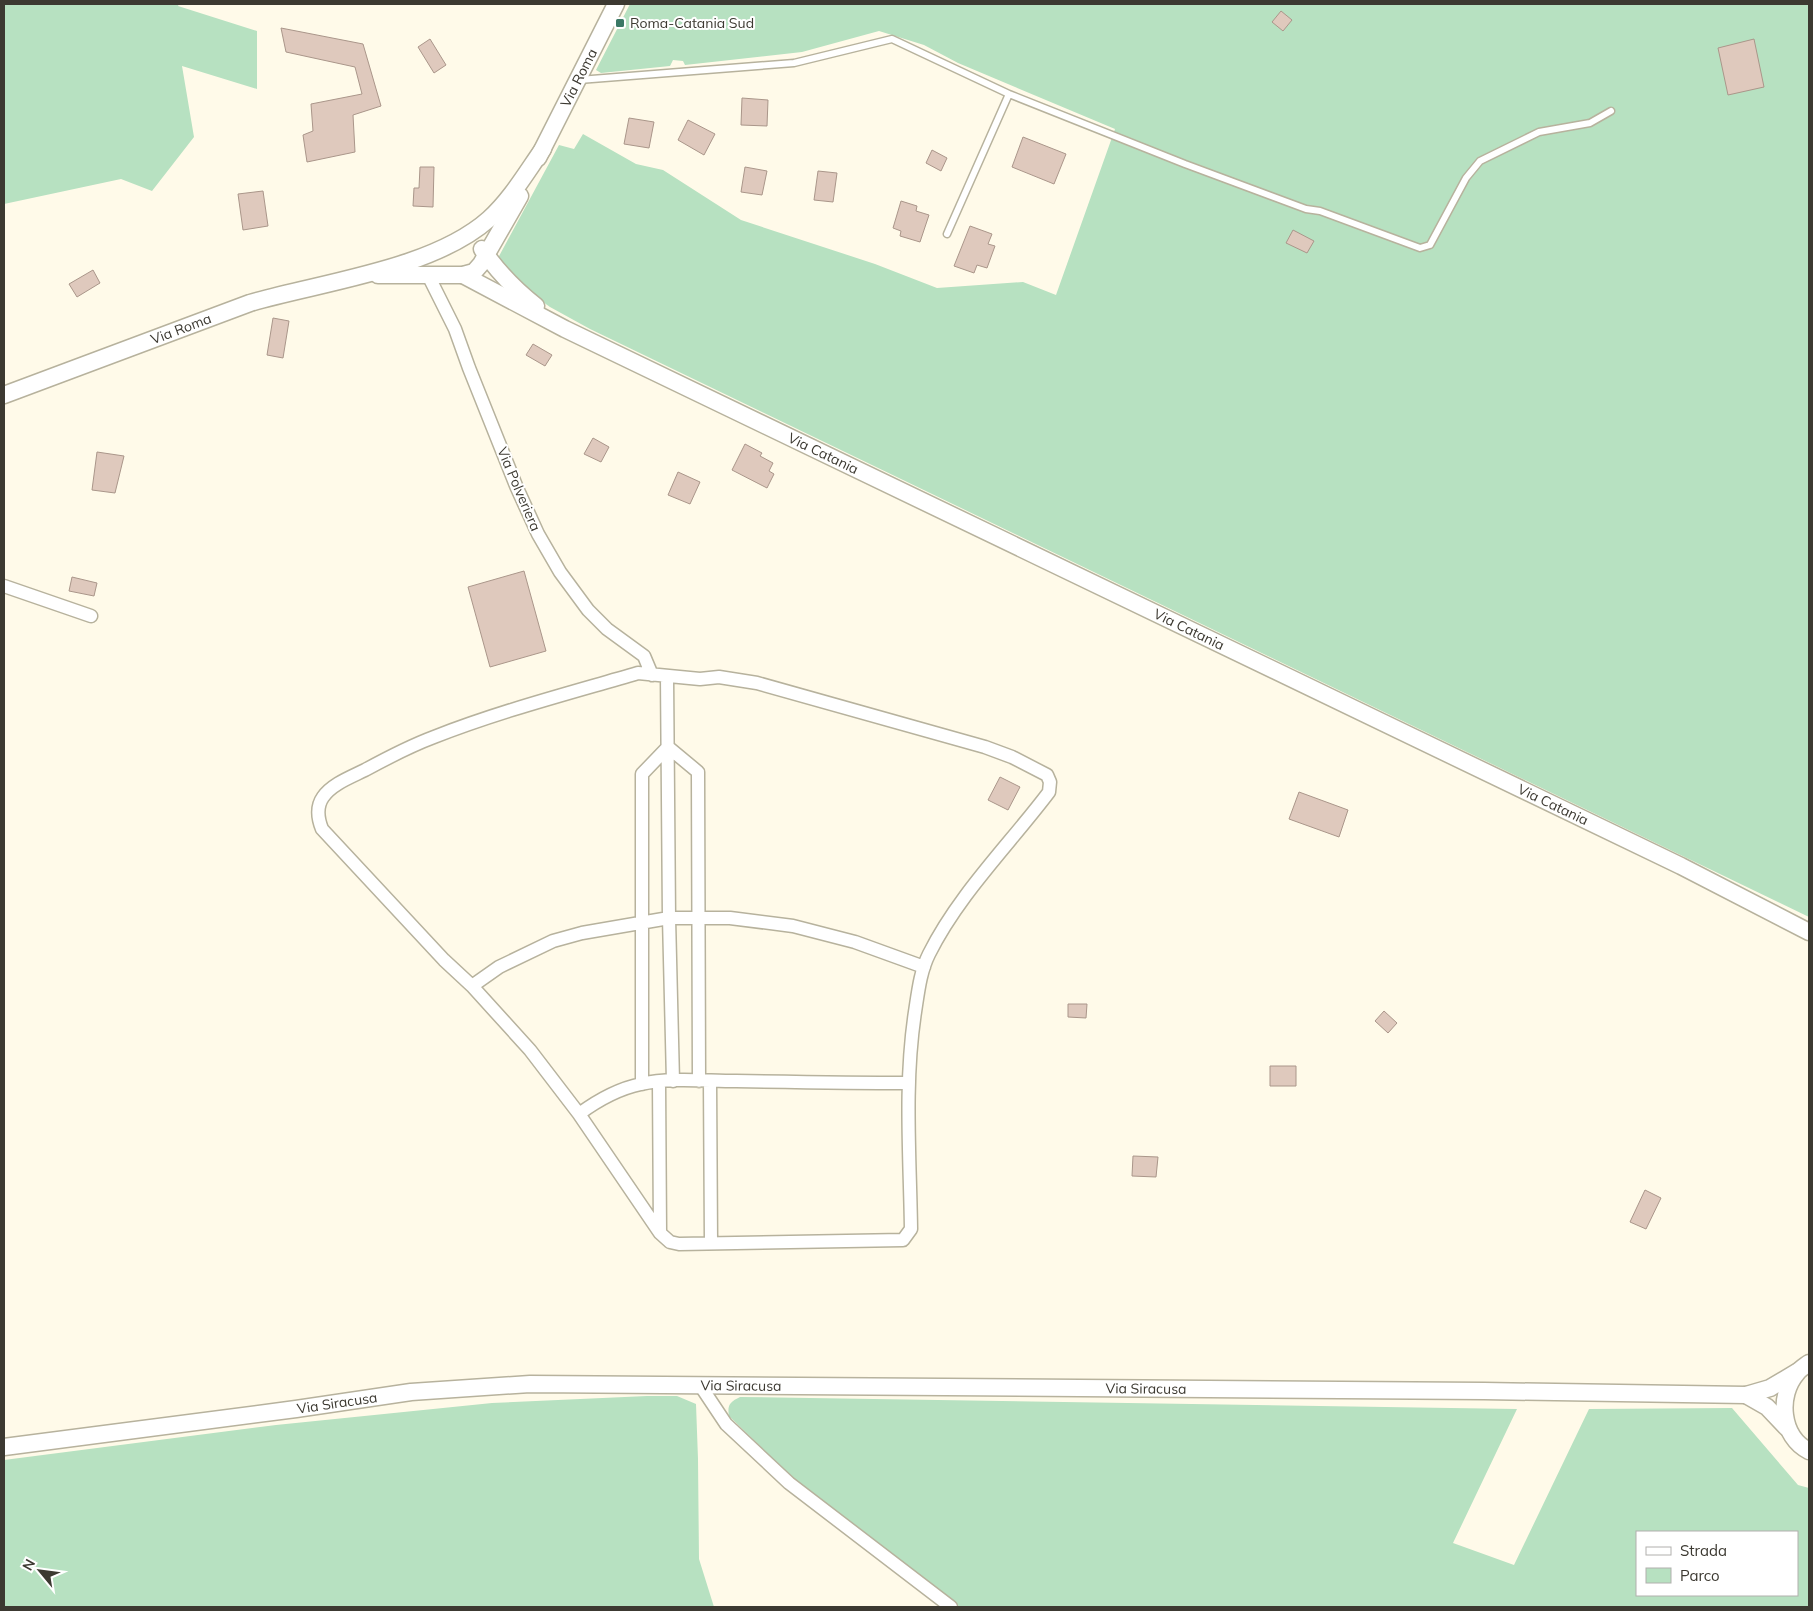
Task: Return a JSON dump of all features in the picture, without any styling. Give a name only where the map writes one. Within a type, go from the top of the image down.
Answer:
[{"type":"street","name":"Via Roma","points":[[543,149],[615,5]]},
{"type":"street","points":[[543,149],[504,204],[489,219],[459,239],[448,249],[447,260],[453,271],[565,329]]},
{"type":"street","points":[[361,275],[428,275],[474,272],[522,193],[543,149]]},
{"type":"street","points":[[361,275],[429,253],[459,239],[474,240],[483,256],[506,280],[565,329]]},
{"type":"street","name":"Via Roma","points":[[4,394],[250,303],[283,293],[361,275]]},
{"type":"street","name":"Via Polveriera","points":[[428,275],[455,329],[476,387],[538,534],[560,572],[588,610],[607,629],[644,656],[652,675]]},
{"type":"street","name":"Via Catania","points":[[565,329],[1681,866],[1809,932]]},
{"type":"street","points":[[4,586],[91,616]]},
{"type":"street","points":[[638,673],[652,675],[700,679],[719,677],[757,683],[985,747],[1012,757],[1047,775],[1050,782],[1049,792],[954,912],[924,966],[912,1031],[908,1083],[911,1229],[903,1240],[679,1244],[670,1242],[660,1233],[642,1210],[579,1114],[530,1050],[472,986],[444,960],[322,830],[318,820],[318,808],[323,797],[333,787],[395,754],[432,737],[514,710],[638,673]]},
{"type":"street","points":[[668,676],[669,918],[673,1081]]},
{"type":"street","points":[[668,746],[698,772],[698,917],[711,1243]]},
{"type":"street","points":[[642,1084],[642,774],[668,746]]},
{"type":"street","points":[[472,986],[499,967],[553,941],[582,933],[669,918],[698,917],[746,920],[793,926],[855,942],[924,966]]},
{"type":"street","points":[[579,1114],[598,1100],[618,1090],[659,1082],[908,1083]]},
{"type":"street","points":[[659,1082],[660,1233]]},
{"type":"street","points":[[1746,1395],[1770,1388],[1803,1368]]},
{"type":"street","points":[[1789,1431],[1784,1411],[1786,1390],[1803,1368]]},
{"type":"street","name":"Via Siracusa","points":[[4,1447],[411,1392],[530,1384],[1484,1391],[1746,1395]]},
{"type":"street","points":[[700,1385],[726,1424],[789,1483],[951,1607]]},
{"type":"street","points":[[1746,1395],[1767,1407],[1803,1448],[1809,1451]]},
{"type":"lane","points":[[577,80],[794,63],[892,40],[1009,94],[1203,171],[1420,248],[1430,245],[1466,178],[1480,161],[1539,132],[1590,123],[1611,111]]},
{"type":"lane","points":[[947,234],[1009,94]]},
{"type":"green space","points":[[4,4],[179,4],[178,6],[257,31],[257,89],[182,66],[194,137],[152,191],[121,179],[4,204]]},
{"type":"green space","points":[[630,4],[1809,4],[1809,917],[590,329],[550,307],[522,287],[498,258],[559,145],[574,149],[583,134],[636,164],[663,170],[741,220],[875,264],[937,288],[1023,282],[1056,295],[1115,129],[958,63],[924,45],[879,31],[802,52],[685,65],[683,61],[673,60],[670,66],[601,73],[596,70]]},
{"type":"green space","points":[[677,1396],[696,1404],[699,1559],[714,1607],[4,1607],[4,1460],[276,1425],[492,1403]]},
{"type":"green space","points":[[740,1397],[1517,1409],[1453,1543],[1514,1565],[1589,1409],[1732,1408],[1798,1485],[1809,1488],[1809,1607],[960,1607],[794,1479],[729,1416],[728,1409],[732,1402]]},
{"type":"building","points":[[1281,11],[1292,20],[1283,31],[1272,22]]},
{"type":"building","points":[[281,28],[363,44],[381,106],[353,115],[355,152],[307,162],[303,135],[313,131],[311,104],[362,94],[355,67],[286,52]]},
{"type":"building","points":[[430,39],[446,65],[434,73],[418,47]]},
{"type":"building","points":[[1754,39],[1764,87],[1728,95],[1718,48]]},
{"type":"building","points":[[742,98],[768,100],[767,126],[741,125]]},
{"type":"building","points":[[629,118],[654,122],[649,148],[624,144]]},
{"type":"building","points":[[688,120],[715,134],[704,155],[678,140]]},
{"type":"building","points":[[1023,137],[1066,154],[1054,184],[1012,167]]},
{"type":"building","points":[[932,150],[947,158],[941,171],[926,163]]},
{"type":"building","points":[[420,167],[434,167],[433,207],[413,206],[414,188],[419,188]]},
{"type":"building","points":[[745,167],[767,171],[762,195],[741,192]]},
{"type":"building","points":[[818,171],[837,173],[833,202],[814,200]]},
{"type":"building","points":[[263,191],[268,226],[243,230],[238,194]]},
{"type":"building","points":[[901,201],[917,206],[916,211],[929,215],[920,242],[900,236],[901,231],[893,228]]},
{"type":"building","points":[[970,226],[992,234],[988,244],[995,246],[987,268],[977,265],[974,273],[954,266]]},
{"type":"building","points":[[1293,230],[1314,241],[1307,253],[1286,243]]},
{"type":"building","points":[[93,270],[100,283],[77,297],[69,284]]},
{"type":"building","points":[[273,318],[289,321],[283,358],[267,355]]},
{"type":"building","points":[[533,344],[552,355],[545,366],[526,355]]},
{"type":"building","points":[[593,438],[609,447],[601,462],[584,454]]},
{"type":"building","points":[[745,444],[762,453],[760,456],[773,463],[769,471],[774,474],[767,488],[732,470]]},
{"type":"building","points":[[97,452],[124,456],[115,493],[92,490]]},
{"type":"building","points":[[678,472],[700,482],[690,504],[668,495]]},
{"type":"building","points":[[524,571],[546,651],[490,667],[468,587]]},
{"type":"building","points":[[72,577],[97,583],[94,596],[69,591]]},
{"type":"building","points":[[1000,777],[1020,787],[1008,810],[988,800]]},
{"type":"building","points":[[1299,792],[1348,810],[1339,837],[1289,819]]},
{"type":"building","points":[[1068,1004],[1087,1004],[1086,1018],[1068,1017]]},
{"type":"building","points":[[1384,1011],[1397,1023],[1388,1033],[1375,1021]]},
{"type":"building","points":[[1270,1066],[1296,1066],[1296,1086],[1270,1086]]},
{"type":"building","points":[[1133,1156],[1158,1157],[1156,1177],[1132,1176]]},
{"type":"building","points":[[1645,1190],[1661,1198],[1646,1229],[1630,1222]]},
{"type":"place","name":"Roma-Catania Sud","points":[[620,23]]}]
